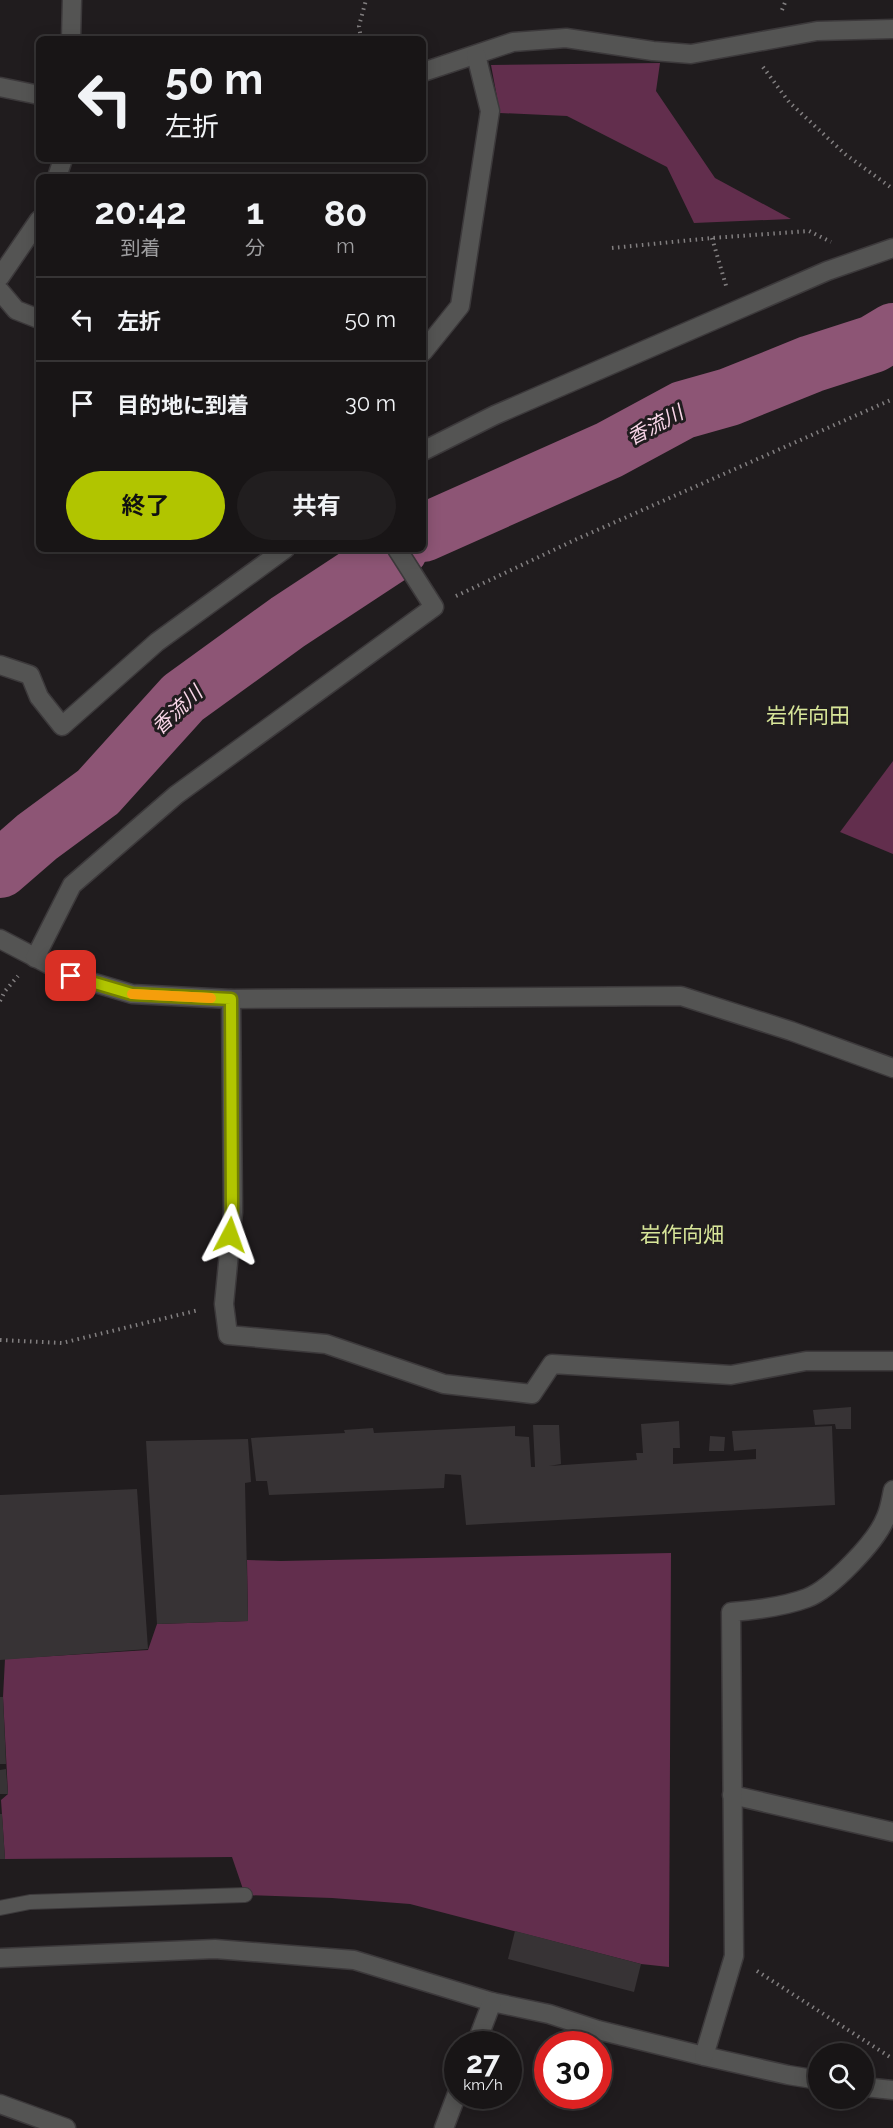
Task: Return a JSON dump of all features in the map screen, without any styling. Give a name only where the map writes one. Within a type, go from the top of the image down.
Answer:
[{"type":"street","points":[[71,36],[72,0]]},
{"type":"street","points":[[426,71],[513,42],[566,38],[652,51],[691,54],[817,31],[893,29]]},
{"type":"street","points":[[426,348],[460,306],[490,111],[476,55]]},
{"type":"street","points":[[0,87],[36,94]]},
{"type":"street","points":[[0,277],[36,224]]},
{"type":"street","points":[[426,450],[495,415],[827,271],[893,248]]},
{"type":"street","points":[[0,291],[16,310],[36,317]]},
{"type":"street","points":[[0,665],[30,675],[39,697],[62,726],[157,642],[281,552]]},
{"type":"street","points":[[35,958],[72,885],[176,795],[434,607],[399,552]]},
{"type":"street","points":[[0,939],[71,976],[132,994],[231,999],[681,996],[790,1031],[893,1068]]},
{"type":"street","points":[[231,999],[232,1212],[224,1304],[228,1335],[326,1344],[444,1384],[532,1394],[552,1364],[731,1375],[806,1361],[893,1360]]},
{"type":"street","points":[[704,2056],[734,1956],[731,1612],[768,1609],[809,1597],[835,1579],[868,1546],[886,1518],[893,1490]]},
{"type":"street","points":[[732,1795],[893,1832]]},
{"type":"street","points":[[0,1958],[214,1949],[354,1960],[492,2002],[549,2014],[598,2030],[808,2078]]},
{"type":"street","points":[[481,2031],[492,2002]]},
{"type":"street","points":[[874,2088],[893,2090]]},
{"type":"street","points":[[0,2104],[66,2128]]},
{"type":"street","points":[[444,2128],[451,2109]]},
{"type":"lane","points":[[0,1908],[30,1902],[245,1895]]},
{"type":"path","points":[[361,36],[359,26],[366,0]]},
{"type":"path","points":[[746,44],[789,102],[845,154],[893,189]]},
{"type":"path","points":[[612,248],[809,231],[864,259]]},
{"type":"path","points":[[712,238],[733,312]]},
{"type":"path","points":[[434,607],[518,566],[893,399]]},
{"type":"path","points":[[0,1340],[62,1343],[224,1304]]},
{"type":"path","points":[[734,1956],[893,2059]]},
{"type":"shaded area","points":[[660,63],[656,91],[715,178],[791,219],[694,223],[667,167],[567,116],[500,113],[491,65]]},
{"type":"shaded area","points":[[893,761],[893,854],[840,832]]},
{"type":"shaded area","points":[[671,1553],[669,1967],[641,1964],[410,1904],[245,1895],[232,1857],[5,1859],[1,1800],[8,1794],[3,1697],[5,1659],[148,1650],[157,1624],[248,1621],[247,1560]]},
{"type":"building","points":[[851,1407],[851,1429],[836,1429],[835,1424],[815,1425],[813,1410]]},
{"type":"building","points":[[679,1421],[680,1448],[673,1448],[673,1464],[756,1459],[756,1449],[734,1451],[732,1431],[832,1426],[835,1505],[466,1525],[461,1475],[445,1474],[444,1488],[269,1495],[267,1481],[256,1481],[251,1438],[345,1433],[344,1430],[373,1428],[374,1433],[515,1426],[515,1436],[529,1437],[531,1467],[535,1467],[533,1425],[559,1425],[561,1464],[549,1466],[637,1460],[636,1453],[643,1453],[641,1424]]},
{"type":"building","points":[[710,1436],[725,1437],[724,1451],[709,1451]]},
{"type":"building","points":[[248,1439],[251,1482],[245,1483],[248,1621],[157,1624],[146,1441]]},
{"type":"building","points":[[137,1489],[148,1649],[0,1660],[0,1495]]},
{"type":"building","points":[[0,1697],[3,1697],[6,1764],[0,1764]]},
{"type":"building","points":[[6,1769],[8,1794],[0,1794],[0,1770]]},
{"type":"building","points":[[0,1814],[2,1814],[5,1859],[0,1859]]},
{"type":"building","points":[[515,1931],[641,1964],[634,1992],[508,1959]]},
{"type":"waterway","name":"香流川","points":[[426,532],[609,450],[683,410],[729,397],[811,364],[873,344],[893,332]]},
{"type":"waterway","name":"香流川","points":[[0,869],[37,837],[98,792],[183,698],[288,622],[394,552]]},
{"type":"slow traffic","points":[[132,994],[211,998]]},
{"type":"district","name":"岩作向田","points":[[808,715]]},
{"type":"district","name":"岩作向畑","points":[[682,1234]]},
{"type":"route","points":[[71,976],[132,994],[231,999],[232,1212],[230,1235]]}]
